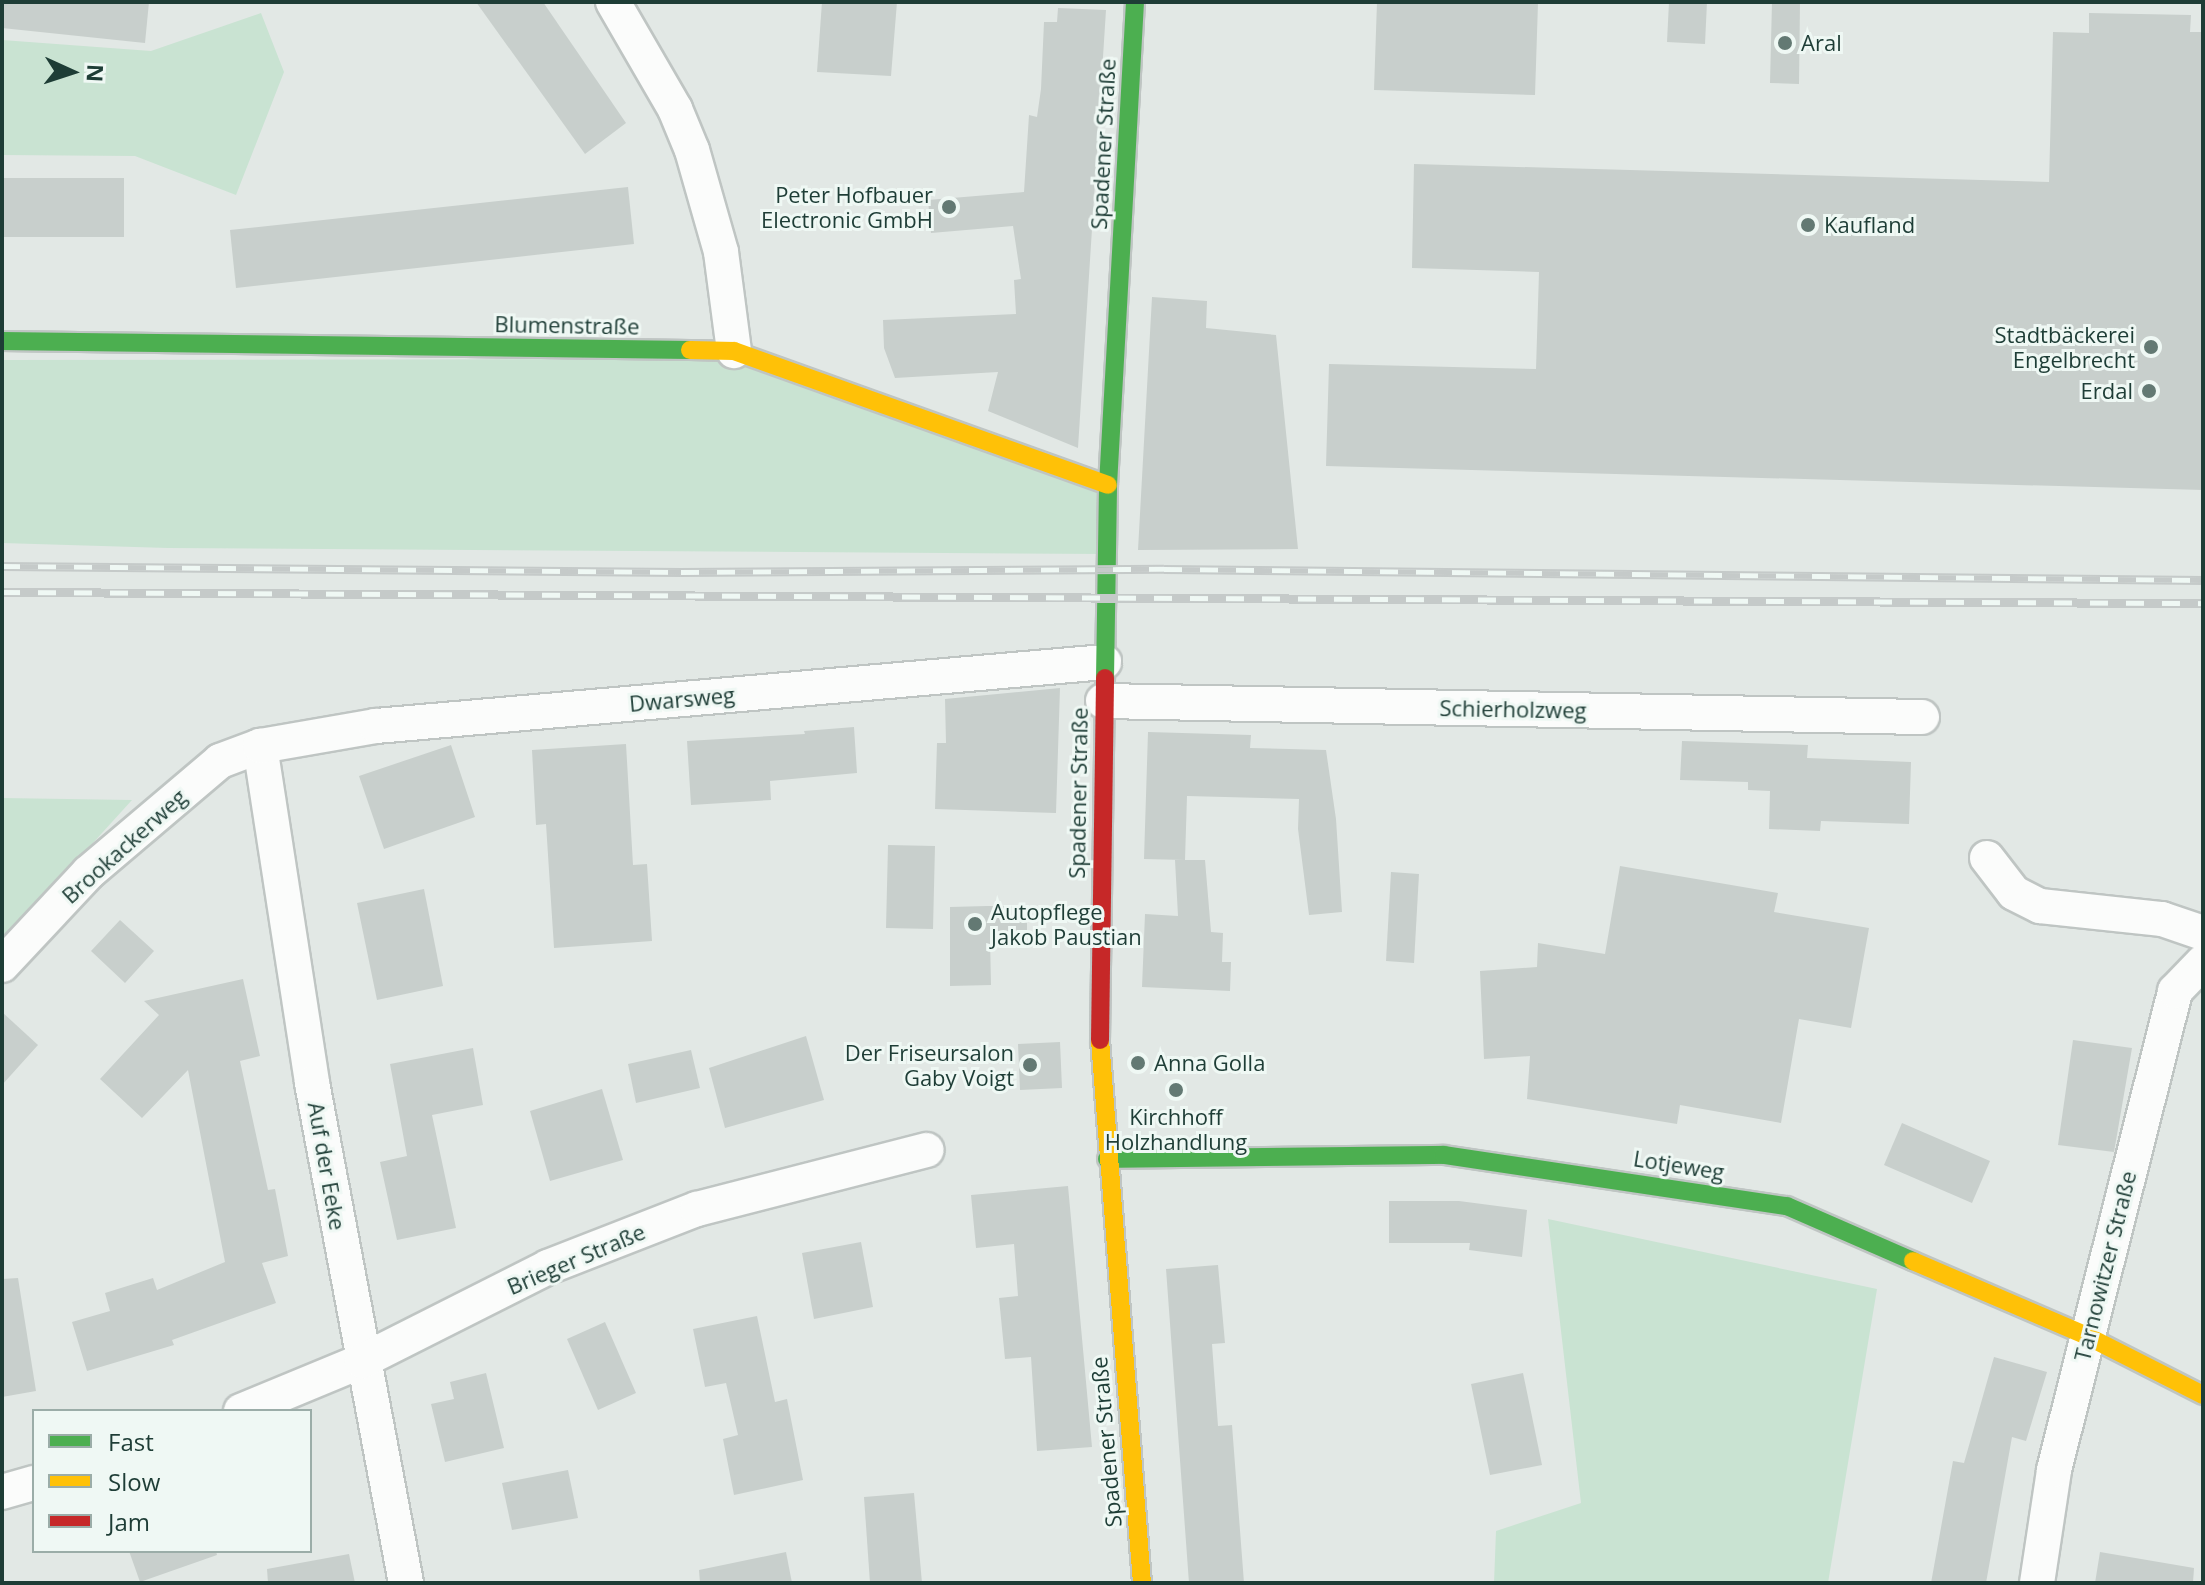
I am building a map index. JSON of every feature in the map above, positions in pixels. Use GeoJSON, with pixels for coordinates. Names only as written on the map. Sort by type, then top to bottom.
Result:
{"type":"FeatureCollection","features":[{"type":"Feature","properties":{"kind":"street"},"geometry":{"type":"LineString","coordinates":[[613,2],[675,109],[692,150],[721,252],[734,351]]}},
{"type":"Feature","properties":{"kind":"street","name":"Spadener Straße"},"geometry":{"type":"LineString","coordinates":[[1135,2],[1108,485],[1100,1035],[1107,1159],[1142,1583]]}},
{"type":"Feature","properties":{"kind":"street","name":"Blumenstraße"},"geometry":{"type":"LineString","coordinates":[[2,341],[734,351],[1108,485]]}},
{"type":"Feature","properties":{"kind":"street","name":"Dwarsweg"},"geometry":{"type":"LineString","coordinates":[[260,746],[376,726],[1104,662]]}},
{"type":"Feature","properties":{"kind":"street","name":"Schierholzweg"},"geometry":{"type":"LineString","coordinates":[[1103,701],[1922,717]]}},
{"type":"Feature","properties":{"kind":"street","name":"Brookackerweg"},"geometry":{"type":"LineString","coordinates":[[2,965],[88,873],[112,852],[220,761],[260,746]]}},
{"type":"Feature","properties":{"kind":"street","name":"Auf der Eeke"},"geometry":{"type":"LineString","coordinates":[[260,746],[312,1083],[406,1583]]}},
{"type":"Feature","properties":{"kind":"street"},"geometry":{"type":"LineString","coordinates":[[1987,858],[2014,893],[2040,906],[2162,919],[2203,933]]}},
{"type":"Feature","properties":{"kind":"street","name":"Tarnowitzer Straße"},"geometry":{"type":"LineString","coordinates":[[2037,1583],[2054,1470],[2175,991],[2203,962]]}},
{"type":"Feature","properties":{"kind":"street","name":"Brieger Straße"},"geometry":{"type":"LineString","coordinates":[[246,1409],[362,1361],[548,1267],[697,1209],[927,1150]]}},
{"type":"Feature","properties":{"kind":"street","name":"Lotjeweg"},"geometry":{"type":"LineString","coordinates":[[1107,1159],[1444,1155],[1787,1206],[2087,1336],[2203,1395]]}},
{"type":"Feature","properties":{"kind":"street"},"geometry":{"type":"LineString","coordinates":[[2,1492],[32,1484]]}},
{"type":"Feature","properties":{"kind":"green space"},"geometry":{"type":"Polygon","coordinates":[[[261,13],[284,72],[236,195],[135,156],[2,155],[2,40],[151,51],[261,13]]]}},
{"type":"Feature","properties":{"kind":"green space"},"geometry":{"type":"Polygon","coordinates":[[[731,359],[1107,491],[1106,554],[168,548],[2,543],[2,360],[731,359]]]}},
{"type":"Feature","properties":{"kind":"green space"},"geometry":{"type":"Polygon","coordinates":[[[2,798],[132,800],[2,943],[2,798]]]}},
{"type":"Feature","properties":{"kind":"green space"},"geometry":{"type":"Polygon","coordinates":[[[1548,1219],[1877,1289],[1828,1583],[1494,1583],[1496,1531],[1581,1503],[1548,1219]]]}},
{"type":"Feature","properties":{"kind":"building"},"geometry":{"type":"Polygon","coordinates":[[[2,2],[149,2],[145,43],[2,28],[2,2]]]}},
{"type":"Feature","properties":{"kind":"building"},"geometry":{"type":"Polygon","coordinates":[[[476,2],[543,2],[626,123],[585,154],[476,2]]]}},
{"type":"Feature","properties":{"kind":"building"},"geometry":{"type":"Polygon","coordinates":[[[822,2],[897,2],[891,76],[817,72],[822,2]]]}},
{"type":"Feature","properties":{"kind":"building"},"geometry":{"type":"Polygon","coordinates":[[[1377,2],[1538,3],[1535,95],[1374,90],[1377,2]]]}},
{"type":"Feature","properties":{"kind":"building"},"geometry":{"type":"Polygon","coordinates":[[[1669,2],[1707,2],[1705,44],[1667,42],[1669,2]]]}},
{"type":"Feature","properties":{"kind":"building","name":"Aral"},"geometry":{"type":"Polygon","coordinates":[[[1772,2],[1800,2],[1799,84],[1770,83],[1772,2]]]}},
{"type":"Feature","properties":{"kind":"building"},"geometry":{"type":"Polygon","coordinates":[[[1058,8],[1106,10],[1078,448],[988,411],[998,372],[895,378],[884,348],[883,320],[1016,314],[1014,280],[1021,279],[1013,226],[931,233],[928,200],[1024,192],[1029,115],[1037,117],[1041,89],[1044,22],[1057,22],[1058,8]]]}},
{"type":"Feature","properties":{"kind":"building","name":"Kaufland"},"geometry":{"type":"Polygon","coordinates":[[[2089,13],[2191,15],[2190,32],[2203,32],[2203,490],[1326,466],[1329,364],[1536,369],[1539,272],[1412,268],[1414,164],[2049,182],[2053,32],[2089,33],[2089,13]]]}},
{"type":"Feature","properties":{"kind":"building"},"geometry":{"type":"Polygon","coordinates":[[[2,178],[124,178],[124,237],[2,237],[2,178]]]}},
{"type":"Feature","properties":{"kind":"building"},"geometry":{"type":"Polygon","coordinates":[[[628,187],[634,244],[236,288],[230,230],[628,187]]]}},
{"type":"Feature","properties":{"kind":"building"},"geometry":{"type":"Polygon","coordinates":[[[1152,297],[1207,301],[1206,328],[1276,335],[1298,549],[1138,550],[1152,297]]]}},
{"type":"Feature","properties":{"kind":"building"},"geometry":{"type":"Polygon","coordinates":[[[1060,688],[1056,813],[935,809],[937,743],[946,743],[945,699],[1060,688]]]}},
{"type":"Feature","properties":{"kind":"building"},"geometry":{"type":"Polygon","coordinates":[[[854,727],[857,773],[770,781],[771,800],[691,805],[687,741],[805,734],[804,731],[854,727]]]}},
{"type":"Feature","properties":{"kind":"building"},"geometry":{"type":"Polygon","coordinates":[[[1148,732],[1251,735],[1250,748],[1326,750],[1336,819],[1342,912],[1309,915],[1298,829],[1299,799],[1187,796],[1185,860],[1144,859],[1148,732]]]}},
{"type":"Feature","properties":{"kind":"building"},"geometry":{"type":"Polygon","coordinates":[[[1682,741],[1808,745],[1807,758],[1911,762],[1909,824],[1821,821],[1820,831],[1769,829],[1770,791],[1748,790],[1748,782],[1680,780],[1682,741]]]}},
{"type":"Feature","properties":{"kind":"building"},"geometry":{"type":"Polygon","coordinates":[[[626,744],[633,865],[647,864],[652,941],[554,948],[546,824],[536,825],[532,750],[626,744]]]}},
{"type":"Feature","properties":{"kind":"building"},"geometry":{"type":"Polygon","coordinates":[[[451,745],[475,817],[384,849],[359,776],[451,745]]]}},
{"type":"Feature","properties":{"kind":"building"},"geometry":{"type":"Polygon","coordinates":[[[888,845],[935,846],[933,929],[886,928],[888,845]]]}},
{"type":"Feature","properties":{"kind":"building"},"geometry":{"type":"Polygon","coordinates":[[[1175,860],[1205,860],[1211,932],[1223,933],[1222,962],[1231,962],[1230,991],[1142,987],[1145,914],[1178,916],[1175,860]]]}},
{"type":"Feature","properties":{"kind":"building"},"geometry":{"type":"Polygon","coordinates":[[[1620,866],[1778,893],[1774,912],[1869,928],[1851,1028],[1799,1019],[1781,1123],[1680,1105],[1677,1124],[1527,1099],[1530,1056],[1484,1059],[1480,971],[1537,967],[1538,943],[1605,954],[1620,866]]]}},
{"type":"Feature","properties":{"kind":"building"},"geometry":{"type":"Polygon","coordinates":[[[1391,872],[1419,874],[1414,963],[1386,961],[1391,872]]]}},
{"type":"Feature","properties":{"kind":"building"},"geometry":{"type":"Polygon","coordinates":[[[424,889],[443,986],[377,1000],[357,903],[424,889]]]}},
{"type":"Feature","properties":{"kind":"building"},"geometry":{"type":"Polygon","coordinates":[[[1027,906],[1027,937],[990,938],[991,985],[950,986],[950,907],[1027,906]]]}},
{"type":"Feature","properties":{"kind":"building"},"geometry":{"type":"Polygon","coordinates":[[[120,920],[154,951],[125,983],[91,951],[120,920]]]}},
{"type":"Feature","properties":{"kind":"building"},"geometry":{"type":"Polygon","coordinates":[[[243,979],[260,1056],[240,1061],[268,1190],[275,1189],[288,1256],[262,1263],[276,1303],[172,1340],[174,1345],[87,1371],[72,1322],[110,1311],[105,1293],[153,1278],[157,1290],[225,1262],[188,1070],[142,1118],[100,1079],[159,1015],[144,1001],[243,979]]]}},
{"type":"Feature","properties":{"kind":"building"},"geometry":{"type":"Polygon","coordinates":[[[2,1012],[38,1045],[2,1085],[2,1012]]]}},
{"type":"Feature","properties":{"kind":"building"},"geometry":{"type":"Polygon","coordinates":[[[806,1036],[824,1100],[725,1128],[709,1068],[806,1036]]]}},
{"type":"Feature","properties":{"kind":"building"},"geometry":{"type":"Polygon","coordinates":[[[2073,1040],[2132,1048],[2114,1152],[2058,1145],[2073,1040]]]}},
{"type":"Feature","properties":{"kind":"building"},"geometry":{"type":"Polygon","coordinates":[[[1060,1042],[1062,1088],[1020,1090],[1018,1044],[1060,1042]]]}},
{"type":"Feature","properties":{"kind":"building"},"geometry":{"type":"Polygon","coordinates":[[[473,1048],[483,1105],[432,1115],[456,1228],[397,1240],[380,1162],[407,1156],[390,1064],[473,1048]]]}},
{"type":"Feature","properties":{"kind":"building"},"geometry":{"type":"Polygon","coordinates":[[[691,1050],[700,1088],[636,1103],[628,1064],[691,1050]]]}},
{"type":"Feature","properties":{"kind":"building"},"geometry":{"type":"Polygon","coordinates":[[[602,1089],[623,1160],[550,1181],[530,1111],[602,1089]]]}},
{"type":"Feature","properties":{"kind":"building"},"geometry":{"type":"Polygon","coordinates":[[[1902,1123],[1990,1161],[1972,1203],[1884,1165],[1902,1123]]]}},
{"type":"Feature","properties":{"kind":"building"},"geometry":{"type":"Polygon","coordinates":[[[1068,1186],[1092,1447],[1037,1451],[1031,1357],[1005,1359],[999,1298],[1018,1296],[1014,1244],[976,1248],[971,1195],[1068,1186]]]}},
{"type":"Feature","properties":{"kind":"building"},"geometry":{"type":"Polygon","coordinates":[[[1389,1201],[1459,1201],[1527,1210],[1522,1257],[1469,1250],[1470,1243],[1389,1243],[1389,1201]]]}},
{"type":"Feature","properties":{"kind":"building"},"geometry":{"type":"Polygon","coordinates":[[[861,1242],[873,1307],[814,1319],[802,1253],[861,1242]]]}},
{"type":"Feature","properties":{"kind":"building"},"geometry":{"type":"Polygon","coordinates":[[[1218,1265],[1225,1343],[1212,1344],[1218,1426],[1232,1425],[1244,1583],[1189,1583],[1166,1269],[1218,1265]]]}},
{"type":"Feature","properties":{"kind":"building"},"geometry":{"type":"Polygon","coordinates":[[[18,1278],[36,1391],[2,1397],[2,1279],[18,1278]]]}},
{"type":"Feature","properties":{"kind":"building"},"geometry":{"type":"Polygon","coordinates":[[[757,1316],[775,1402],[787,1399],[803,1480],[734,1495],[723,1439],[738,1435],[726,1383],[705,1387],[693,1329],[757,1316]]]}},
{"type":"Feature","properties":{"kind":"building"},"geometry":{"type":"Polygon","coordinates":[[[605,1322],[636,1393],[598,1410],[567,1339],[605,1322]]]}},
{"type":"Feature","properties":{"kind":"building"},"geometry":{"type":"Polygon","coordinates":[[[1994,1357],[2047,1372],[2026,1441],[2012,1437],[1986,1583],[1931,1583],[1953,1461],[1964,1463],[1994,1357]]]}},
{"type":"Feature","properties":{"kind":"building"},"geometry":{"type":"Polygon","coordinates":[[[486,1373],[504,1448],[445,1462],[431,1404],[454,1399],[450,1382],[486,1373]]]}},
{"type":"Feature","properties":{"kind":"building"},"geometry":{"type":"Polygon","coordinates":[[[1523,1373],[1542,1465],[1490,1475],[1471,1384],[1523,1373]]]}},
{"type":"Feature","properties":{"kind":"building"},"geometry":{"type":"Polygon","coordinates":[[[568,1470],[578,1518],[512,1530],[502,1483],[568,1470]]]}},
{"type":"Feature","properties":{"kind":"building"},"geometry":{"type":"Polygon","coordinates":[[[914,1493],[922,1583],[870,1583],[864,1497],[914,1493]]]}},
{"type":"Feature","properties":{"kind":"building"},"geometry":{"type":"Polygon","coordinates":[[[786,1552],[792,1583],[700,1583],[699,1570],[786,1552]]]}},
{"type":"Feature","properties":{"kind":"building"},"geometry":{"type":"Polygon","coordinates":[[[2100,1552],[2194,1568],[2193,1583],[2095,1583],[2100,1552]]]}},
{"type":"Feature","properties":{"kind":"building"},"geometry":{"type":"Polygon","coordinates":[[[130,1553],[216,1553],[217,1555],[140,1582],[130,1553]]]}},
{"type":"Feature","properties":{"kind":"building"},"geometry":{"type":"Polygon","coordinates":[[[349,1554],[355,1583],[268,1583],[267,1569],[349,1554]]]}},
{"type":"Feature","properties":{"kind":"railway"},"geometry":{"type":"LineString","coordinates":[[2,566],[681,572],[1164,569],[2203,580]]}},
{"type":"Feature","properties":{"kind":"railway"},"geometry":{"type":"LineString","coordinates":[[2,592],[2203,603]]}},
{"type":"Feature","properties":{"kind":"traffic: fast"},"geometry":{"type":"LineString","coordinates":[[1105,678],[1108,485],[1135,2]]}},
{"type":"Feature","properties":{"kind":"traffic: fast"},"geometry":{"type":"LineString","coordinates":[[2,341],[690,350]]}},
{"type":"Feature","properties":{"kind":"traffic: fast"},"geometry":{"type":"LineString","coordinates":[[1107,1159],[1444,1155],[1787,1206],[1913,1261]]}},
{"type":"Feature","properties":{"kind":"traffic: slow"},"geometry":{"type":"LineString","coordinates":[[690,350],[734,351],[1108,485]]}},
{"type":"Feature","properties":{"kind":"traffic: slow"},"geometry":{"type":"LineString","coordinates":[[1100,1040],[1142,1583]]}},
{"type":"Feature","properties":{"kind":"traffic: slow"},"geometry":{"type":"LineString","coordinates":[[1913,1261],[2087,1336],[2203,1395]]}},
{"type":"Feature","properties":{"kind":"traffic: jam"},"geometry":{"type":"LineString","coordinates":[[1100,1040],[1105,678]]}},
{"type":"Feature","properties":{"kind":"place","name":"Aral"},"geometry":{"type":"Point","coordinates":[1785,43]}},
{"type":"Feature","properties":{"kind":"place","name":"Peter Hofbauer Electronic GmbH"},"geometry":{"type":"Point","coordinates":[949,207]}},
{"type":"Feature","properties":{"kind":"place","name":"Kaufland"},"geometry":{"type":"Point","coordinates":[1808,225]}},
{"type":"Feature","properties":{"kind":"place","name":"Stadtbäckerei Engelbrecht"},"geometry":{"type":"Point","coordinates":[2151,347]}},
{"type":"Feature","properties":{"kind":"place","name":"Erdal"},"geometry":{"type":"Point","coordinates":[2149,391]}},
{"type":"Feature","properties":{"kind":"place","name":"Autopflege Jakob Paustian"},"geometry":{"type":"Point","coordinates":[975,924]}},
{"type":"Feature","properties":{"kind":"place","name":"Anna Golla"},"geometry":{"type":"Point","coordinates":[1138,1063]}},
{"type":"Feature","properties":{"kind":"place","name":"Der Friseursalon Gaby Voigt"},"geometry":{"type":"Point","coordinates":[1030,1065]}},
{"type":"Feature","properties":{"kind":"place","name":"Kirchhoff Holzhandlung"},"geometry":{"type":"Point","coordinates":[1176,1090]}}]}
